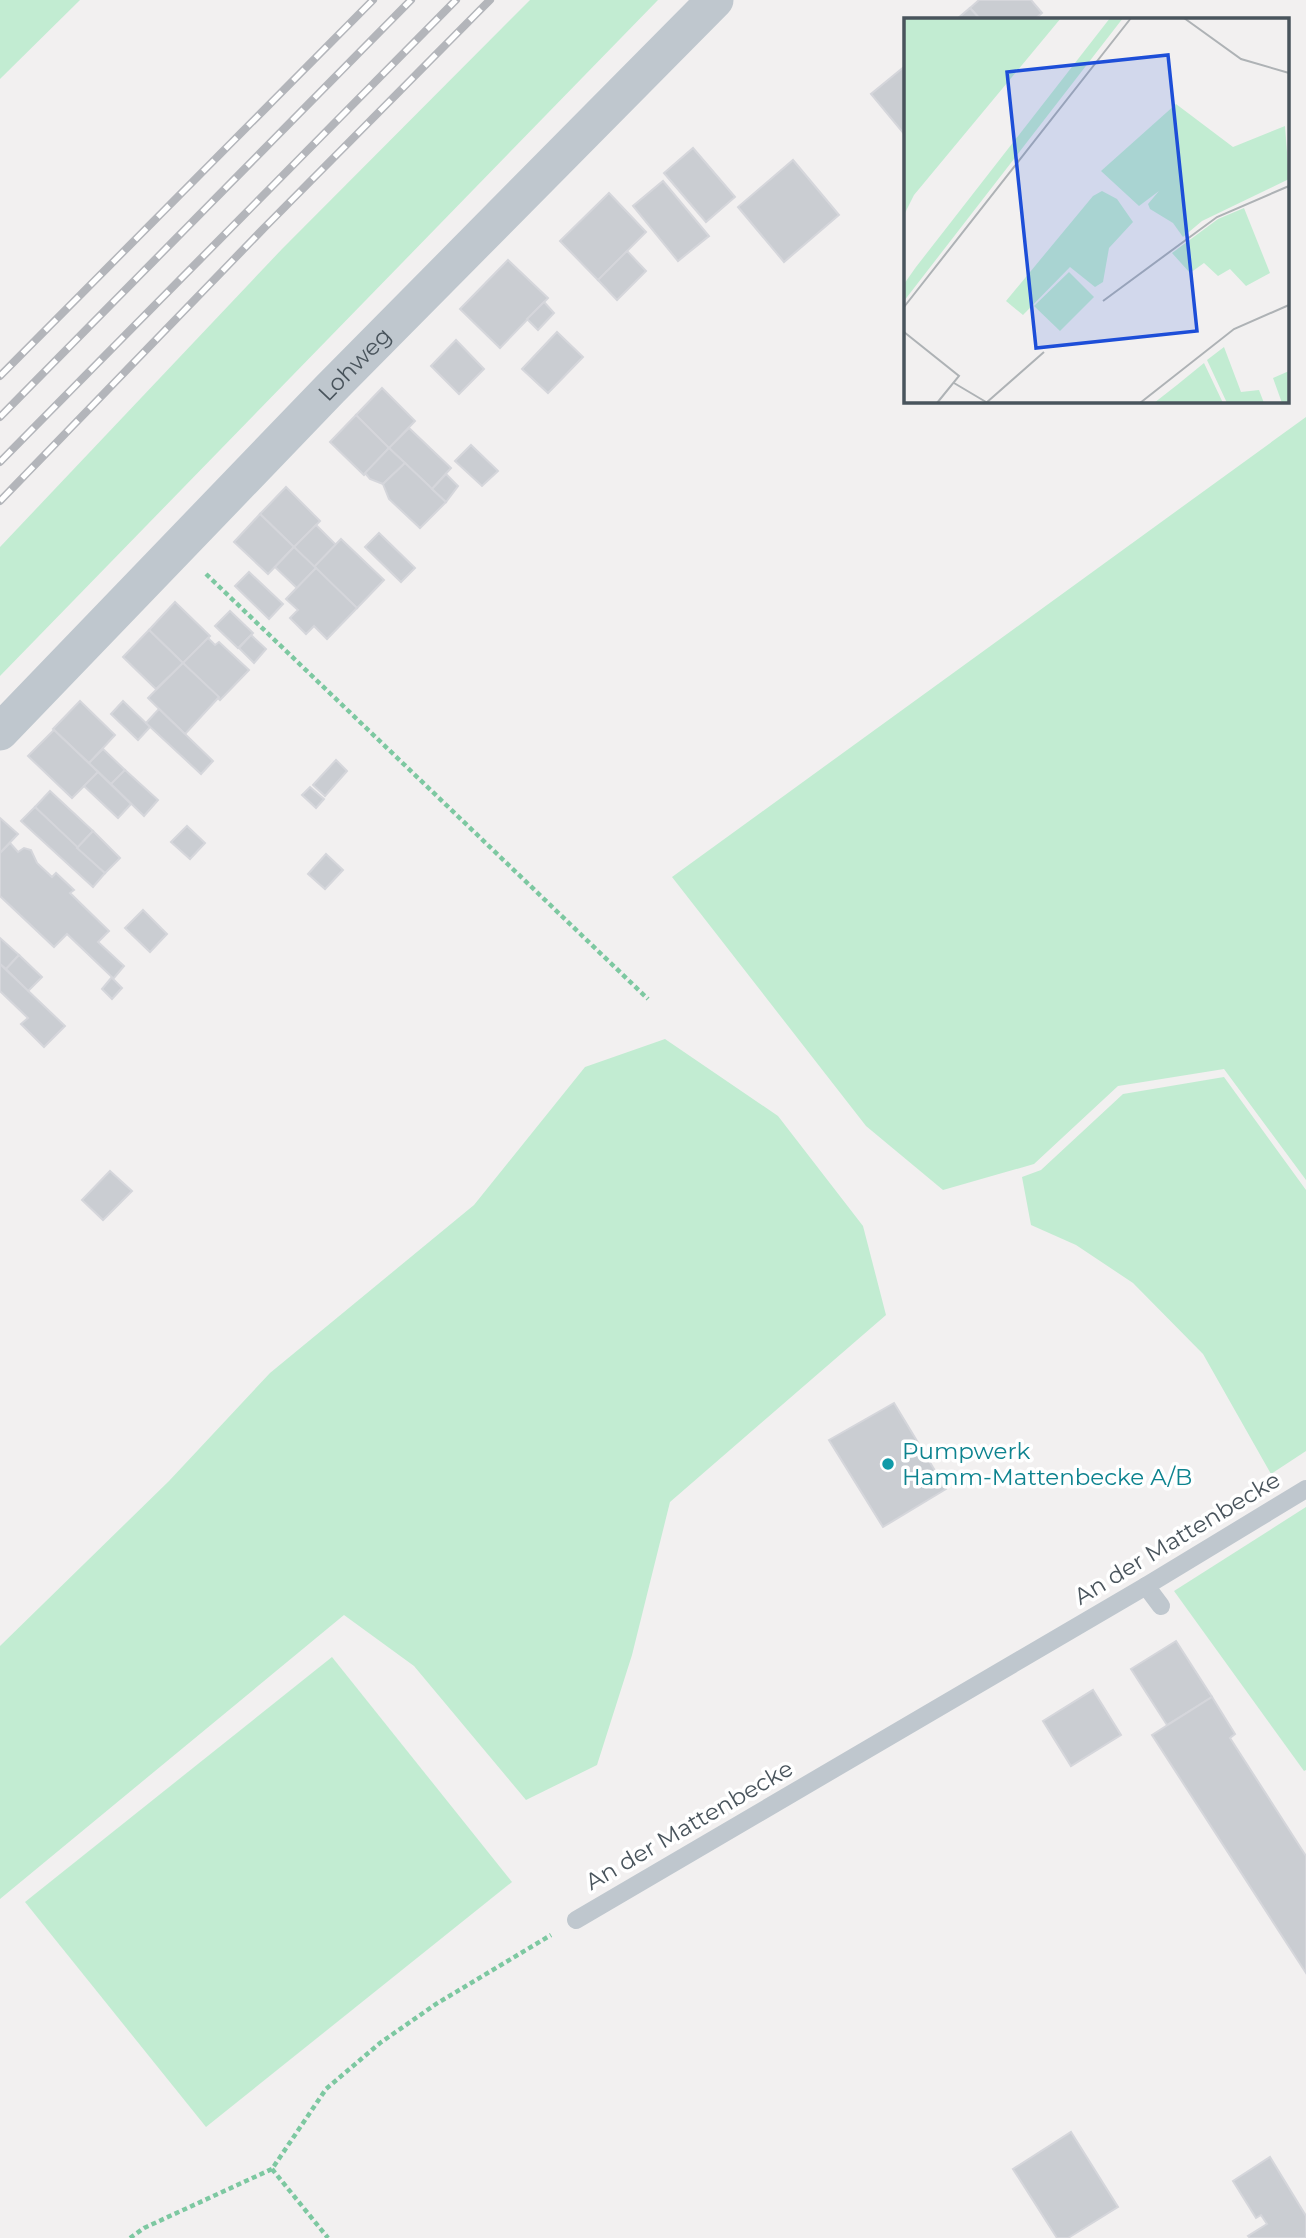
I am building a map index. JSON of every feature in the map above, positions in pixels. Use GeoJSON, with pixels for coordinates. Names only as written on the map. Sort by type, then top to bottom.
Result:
{"type":"FeatureCollection","features":[{"type":"Feature","properties":{"kind":"street","name":"Lohweg"},"geometry":{"type":"LineString","coordinates":[[0,732],[330,389],[715,0]]}},
{"type":"Feature","properties":{"kind":"lane","name":"An der Mattenbecke"},"geometry":{"type":"LineString","coordinates":[[576,1920],[1146,1586],[1306,1489]]}},
{"type":"Feature","properties":{"kind":"lane"},"geometry":{"type":"LineString","coordinates":[[1146,1586],[1161,1606]]}},
{"type":"Feature","properties":{"kind":"path"},"geometry":{"type":"LineString","coordinates":[[178,547],[648,999]]}},
{"type":"Feature","properties":{"kind":"path","name":"An der Mattenbecke"},"geometry":{"type":"LineString","coordinates":[[272,2169],[326,2089],[380,2043],[436,2004],[576,1920]]}},
{"type":"Feature","properties":{"kind":"path"},"geometry":{"type":"LineString","coordinates":[[130,2238],[144,2228],[272,2169],[328,2238]]}},
{"type":"Feature","properties":{"kind":"green space"},"geometry":{"type":"Polygon","coordinates":[[[0,0],[80,0],[0,79],[0,0]]]}},
{"type":"Feature","properties":{"kind":"green space"},"geometry":{"type":"Polygon","coordinates":[[[530,0],[658,0],[0,676],[0,547],[282,249],[530,0]]]}},
{"type":"Feature","properties":{"kind":"green space"},"geometry":{"type":"Polygon","coordinates":[[[1306,417],[1306,1180],[1224,1069],[1118,1086],[1034,1164],[943,1190],[866,1126],[672,877],[1306,417]]]}},
{"type":"Feature","properties":{"kind":"green space"},"geometry":{"type":"Polygon","coordinates":[[[665,1039],[778,1116],[863,1226],[886,1315],[670,1502],[632,1655],[597,1765],[526,1800],[414,1666],[344,1615],[0,1899],[0,1646],[169,1481],[270,1373],[474,1205],[585,1067],[665,1039]]]}},
{"type":"Feature","properties":{"kind":"green space"},"geometry":{"type":"Polygon","coordinates":[[[1224,1077],[1306,1190],[1306,1451],[1271,1474],[1203,1354],[1133,1283],[1076,1245],[1031,1225],[1022,1177],[1041,1170],[1123,1094],[1224,1077]]]}},
{"type":"Feature","properties":{"kind":"green space"},"geometry":{"type":"Polygon","coordinates":[[[1306,1507],[1306,1770],[1304,1771],[1174,1591],[1306,1507]]]}},
{"type":"Feature","properties":{"kind":"green space"},"geometry":{"type":"Polygon","coordinates":[[[332,1657],[512,1882],[206,2127],[25,1902],[332,1657]]]}},
{"type":"Feature","properties":{"kind":"building"},"geometry":{"type":"Polygon","coordinates":[[[979,0],[1031,0],[1042,13],[1036,18],[979,18],[970,8],[979,0]]]}},
{"type":"Feature","properties":{"kind":"building"},"geometry":{"type":"Polygon","coordinates":[[[970,8],[979,18],[958,18],[970,8]]]}},
{"type":"Feature","properties":{"kind":"building"},"geometry":{"type":"Polygon","coordinates":[[[904,67],[904,134],[871,94],[904,67]]]}},
{"type":"Feature","properties":{"kind":"building"},"geometry":{"type":"Polygon","coordinates":[[[693,148],[735,197],[706,222],[664,173],[693,148]]]}},
{"type":"Feature","properties":{"kind":"building"},"geometry":{"type":"Polygon","coordinates":[[[793,160],[839,215],[784,262],[738,207],[793,160]]]}},
{"type":"Feature","properties":{"kind":"building"},"geometry":{"type":"Polygon","coordinates":[[[663,181],[709,236],[678,261],[633,206],[663,181]]]}},
{"type":"Feature","properties":{"kind":"building"},"geometry":{"type":"Polygon","coordinates":[[[609,193],[646,232],[598,280],[560,241],[609,193]]]}},
{"type":"Feature","properties":{"kind":"building"},"geometry":{"type":"Polygon","coordinates":[[[627,251],[646,271],[617,300],[598,280],[627,251]]]}},
{"type":"Feature","properties":{"kind":"building"},"geometry":{"type":"Polygon","coordinates":[[[508,260],[548,298],[500,348],[460,309],[508,260]]]}},
{"type":"Feature","properties":{"kind":"building"},"geometry":{"type":"Polygon","coordinates":[[[544,302],[554,313],[538,330],[527,319],[544,302]]]}},
{"type":"Feature","properties":{"kind":"building"},"geometry":{"type":"Polygon","coordinates":[[[557,332],[583,357],[548,393],[522,369],[557,332]]]}},
{"type":"Feature","properties":{"kind":"building"},"geometry":{"type":"Polygon","coordinates":[[[456,340],[484,369],[459,394],[431,366],[456,340]]]}},
{"type":"Feature","properties":{"kind":"building"},"geometry":{"type":"Polygon","coordinates":[[[382,388],[415,421],[389,448],[356,415],[382,388]]]}},
{"type":"Feature","properties":{"kind":"building"},"geometry":{"type":"Polygon","coordinates":[[[356,415],[389,448],[364,475],[330,442],[356,415]]]}},
{"type":"Feature","properties":{"kind":"building"},"geometry":{"type":"Polygon","coordinates":[[[409,428],[451,468],[432,489],[389,448],[409,428]]]}},
{"type":"Feature","properties":{"kind":"building"},"geometry":{"type":"Polygon","coordinates":[[[471,445],[498,471],[482,486],[455,461],[471,445]]]}},
{"type":"Feature","properties":{"kind":"building"},"geometry":{"type":"Polygon","coordinates":[[[389,448],[405,463],[383,484],[370,479],[365,473],[389,448]]]}},
{"type":"Feature","properties":{"kind":"building"},"geometry":{"type":"Polygon","coordinates":[[[405,463],[446,502],[420,528],[389,499],[383,484],[405,463]]]}},
{"type":"Feature","properties":{"kind":"building"},"geometry":{"type":"Polygon","coordinates":[[[446,474],[458,486],[446,502],[432,489],[446,474]]]}},
{"type":"Feature","properties":{"kind":"building"},"geometry":{"type":"Polygon","coordinates":[[[286,487],[320,521],[294,547],[260,514],[286,487]]]}},
{"type":"Feature","properties":{"kind":"building"},"geometry":{"type":"Polygon","coordinates":[[[260,514],[294,547],[268,574],[234,542],[260,514]]]}},
{"type":"Feature","properties":{"kind":"building"},"geometry":{"type":"Polygon","coordinates":[[[316,525],[336,545],[314,567],[294,547],[316,525]]]}},
{"type":"Feature","properties":{"kind":"building"},"geometry":{"type":"Polygon","coordinates":[[[379,533],[415,568],[401,582],[365,547],[379,533]]]}},
{"type":"Feature","properties":{"kind":"building"},"geometry":{"type":"Polygon","coordinates":[[[341,539],[384,580],[357,608],[314,567],[341,539]]]}},
{"type":"Feature","properties":{"kind":"building"},"geometry":{"type":"Polygon","coordinates":[[[294,547],[316,568],[297,588],[275,567],[294,547]]]}},
{"type":"Feature","properties":{"kind":"building"},"geometry":{"type":"Polygon","coordinates":[[[316,568],[357,608],[327,639],[314,626],[306,634],[290,618],[298,610],[286,599],[316,568]]]}},
{"type":"Feature","properties":{"kind":"building"},"geometry":{"type":"Polygon","coordinates":[[[249,572],[283,604],[269,619],[235,586],[249,572]]]}},
{"type":"Feature","properties":{"kind":"building"},"geometry":{"type":"Polygon","coordinates":[[[175,602],[210,636],[183,663],[149,630],[175,602]]]}},
{"type":"Feature","properties":{"kind":"building"},"geometry":{"type":"Polygon","coordinates":[[[230,611],[253,633],[238,648],[215,626],[230,611]]]}},
{"type":"Feature","properties":{"kind":"building"},"geometry":{"type":"Polygon","coordinates":[[[149,630],[183,663],[156,689],[123,657],[149,630]]]}},
{"type":"Feature","properties":{"kind":"building"},"geometry":{"type":"Polygon","coordinates":[[[251,635],[266,649],[254,663],[239,648],[251,635]]]}},
{"type":"Feature","properties":{"kind":"building"},"geometry":{"type":"Polygon","coordinates":[[[208,638],[215,645],[219,642],[249,670],[220,700],[183,663],[208,638]]]}},
{"type":"Feature","properties":{"kind":"building"},"geometry":{"type":"Polygon","coordinates":[[[183,663],[219,697],[185,734],[148,698],[183,663]]]}},
{"type":"Feature","properties":{"kind":"building"},"geometry":{"type":"Polygon","coordinates":[[[80,701],[115,735],[89,763],[53,729],[80,701]]]}},
{"type":"Feature","properties":{"kind":"building"},"geometry":{"type":"Polygon","coordinates":[[[123,701],[150,727],[138,740],[111,714],[123,701]]]}},
{"type":"Feature","properties":{"kind":"building"},"geometry":{"type":"Polygon","coordinates":[[[159,709],[213,761],[201,774],[146,723],[159,709]]]}},
{"type":"Feature","properties":{"kind":"building"},"geometry":{"type":"Polygon","coordinates":[[[54,730],[98,772],[72,798],[28,756],[54,730]]]}},
{"type":"Feature","properties":{"kind":"building"},"geometry":{"type":"Polygon","coordinates":[[[103,749],[125,770],[111,784],[89,763],[103,749]]]}},
{"type":"Feature","properties":{"kind":"building"},"geometry":{"type":"Polygon","coordinates":[[[336,760],[347,771],[325,796],[313,785],[336,760]]]}},
{"type":"Feature","properties":{"kind":"building"},"geometry":{"type":"Polygon","coordinates":[[[125,770],[158,800],[144,816],[111,784],[125,770]]]}},
{"type":"Feature","properties":{"kind":"building"},"geometry":{"type":"Polygon","coordinates":[[[98,772],[131,804],[118,818],[84,786],[98,772]]]}},
{"type":"Feature","properties":{"kind":"building"},"geometry":{"type":"Polygon","coordinates":[[[310,787],[324,799],[316,808],[302,795],[310,787]]]}},
{"type":"Feature","properties":{"kind":"building"},"geometry":{"type":"Polygon","coordinates":[[[50,791],[93,831],[77,848],[35,807],[50,791]]]}},
{"type":"Feature","properties":{"kind":"building"},"geometry":{"type":"Polygon","coordinates":[[[35,807],[105,873],[93,887],[21,821],[35,807]]]}},
{"type":"Feature","properties":{"kind":"building"},"geometry":{"type":"Polygon","coordinates":[[[0,818],[18,834],[0,853],[0,818]]]}},
{"type":"Feature","properties":{"kind":"building"},"geometry":{"type":"Polygon","coordinates":[[[187,826],[205,843],[190,859],[171,842],[187,826]]]}},
{"type":"Feature","properties":{"kind":"building"},"geometry":{"type":"Polygon","coordinates":[[[93,831],[120,858],[105,873],[77,848],[93,831]]]}},
{"type":"Feature","properties":{"kind":"building"},"geometry":{"type":"Polygon","coordinates":[[[10,843],[18,852],[24,848],[31,850],[37,863],[52,877],[56,873],[74,890],[70,893],[109,931],[98,942],[124,966],[113,979],[122,988],[112,999],[102,989],[112,977],[67,934],[54,947],[0,896],[0,853],[10,843]]]}},
{"type":"Feature","properties":{"kind":"building"},"geometry":{"type":"Polygon","coordinates":[[[326,854],[343,870],[325,889],[308,874],[326,854]]]}},
{"type":"Feature","properties":{"kind":"building"},"geometry":{"type":"Polygon","coordinates":[[[143,910],[167,934],[150,952],[125,928],[143,910]]]}},
{"type":"Feature","properties":{"kind":"building"},"geometry":{"type":"Polygon","coordinates":[[[0,938],[19,955],[6,969],[0,964],[0,938]]]}},
{"type":"Feature","properties":{"kind":"building"},"geometry":{"type":"Polygon","coordinates":[[[19,955],[42,977],[28,991],[6,969],[19,955]]]}},
{"type":"Feature","properties":{"kind":"building"},"geometry":{"type":"Polygon","coordinates":[[[0,964],[65,1026],[44,1047],[21,1024],[28,1018],[0,991],[0,964]]]}},
{"type":"Feature","properties":{"kind":"building"},"geometry":{"type":"Polygon","coordinates":[[[110,1171],[132,1191],[103,1220],[82,1200],[110,1171]]]}},
{"type":"Feature","properties":{"kind":"building","name":"Pumpwerk Hamm-Mattenbecke A/B"},"geometry":{"type":"Polygon","coordinates":[[[894,1403],[946,1489],[883,1527],[829,1440],[894,1403]]]}},
{"type":"Feature","properties":{"kind":"building"},"geometry":{"type":"Polygon","coordinates":[[[1176,1641],[1212,1697],[1167,1725],[1131,1669],[1176,1641]]]}},
{"type":"Feature","properties":{"kind":"building"},"geometry":{"type":"Polygon","coordinates":[[[1093,1690],[1121,1735],[1071,1766],[1043,1721],[1093,1690]]]}},
{"type":"Feature","properties":{"kind":"building"},"geometry":{"type":"Polygon","coordinates":[[[1212,1697],[1235,1734],[1230,1738],[1306,1856],[1306,1973],[1152,1735],[1212,1697]]]}},
{"type":"Feature","properties":{"kind":"building"},"geometry":{"type":"Polygon","coordinates":[[[1071,2132],[1118,2207],[1068,2238],[1057,2238],[1013,2169],[1071,2132]]]}},
{"type":"Feature","properties":{"kind":"building"},"geometry":{"type":"Polygon","coordinates":[[[1270,2157],[1306,2216],[1306,2238],[1248,2236],[1267,2224],[1261,2215],[1256,2218],[1233,2181],[1270,2157]]]}},
{"type":"Feature","properties":{"kind":"railway"},"geometry":{"type":"LineString","coordinates":[[0,376],[373,0]]}},
{"type":"Feature","properties":{"kind":"railway"},"geometry":{"type":"LineString","coordinates":[[0,417],[411,0]]}},
{"type":"Feature","properties":{"kind":"railway"},"geometry":{"type":"LineString","coordinates":[[0,462],[456,0]]}},
{"type":"Feature","properties":{"kind":"railway"},"geometry":{"type":"LineString","coordinates":[[0,501],[265,227],[490,0]]}},
{"type":"Feature","properties":{"kind":"place","name":"Pumpwerk Hamm-Mattenbecke A/B"},"geometry":{"type":"Point","coordinates":[888,1464]}}]}
